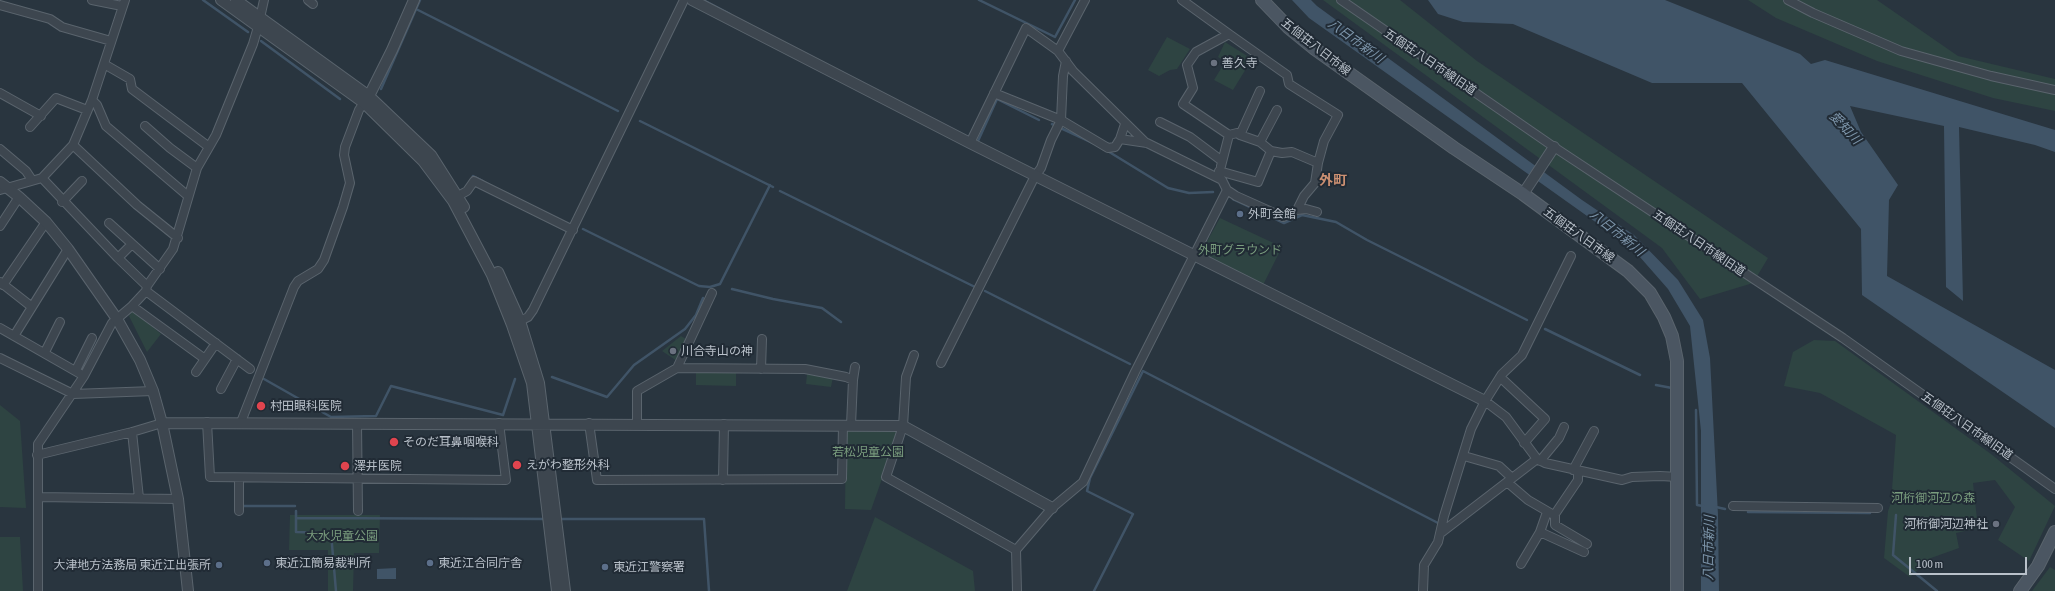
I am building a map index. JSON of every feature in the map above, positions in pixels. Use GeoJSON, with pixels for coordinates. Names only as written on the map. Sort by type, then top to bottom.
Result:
{"type":"FeatureCollection","features":[{"type":"Feature","properties":{"kind":"main road","name":"五個荘八日市線"},"geometry":{"type":"LineString","coordinates":[[1262,0],[1288,27],[1315,49],[1454,148],[1525,191],[1628,271],[1650,293],[1664,317],[1672,336],[1677,361],[1677,591]]}},
{"type":"Feature","properties":{"kind":"main road"},"geometry":{"type":"LineString","coordinates":[[2020,591],[2038,566],[2055,532]]}},
{"type":"Feature","properties":{"kind":"street"},"geometry":{"type":"LineString","coordinates":[[3,187],[42,178],[73,145],[92,100],[124,3],[92,0]]}},
{"type":"Feature","properties":{"kind":"street"},"geometry":{"type":"LineString","coordinates":[[221,0],[259,22],[366,99],[431,155],[458,196],[498,273],[520,321],[539,383],[541,424],[557,591]]}},
{"type":"Feature","properties":{"kind":"street"},"geometry":{"type":"LineString","coordinates":[[236,0],[259,22]]}},
{"type":"Feature","properties":{"kind":"street"},"geometry":{"type":"LineString","coordinates":[[38,591],[38,444],[73,394],[112,323],[132,306],[147,288],[160,270],[178,238],[188,196],[197,168],[209,147],[243,70],[259,22],[264,0]]}},
{"type":"Feature","properties":{"kind":"street"},"geometry":{"type":"LineString","coordinates":[[241,422],[294,287],[298,281],[318,269],[324,260],[350,183],[344,155],[345,147],[357,114],[392,50],[414,0]]}},
{"type":"Feature","properties":{"kind":"street"},"geometry":{"type":"LineString","coordinates":[[520,321],[528,317],[533,310],[684,0]]}},
{"type":"Feature","properties":{"kind":"street"},"geometry":{"type":"LineString","coordinates":[[692,0],[1035,176],[1485,401],[1506,417],[1538,460],[1576,471],[1622,480],[1632,477],[1678,477]]}},
{"type":"Feature","properties":{"kind":"street"},"geometry":{"type":"LineString","coordinates":[[1058,52],[1085,0]]}},
{"type":"Feature","properties":{"kind":"street"},"geometry":{"type":"LineString","coordinates":[[1182,0],[1286,75],[1289,84],[1338,115],[1324,141],[1318,163],[1315,183],[1304,196],[1297,210]]}},
{"type":"Feature","properties":{"kind":"street","name":"五個荘八日市線旧道"},"geometry":{"type":"LineString","coordinates":[[1341,0],[1552,150],[1843,338],[2055,489]]}},
{"type":"Feature","properties":{"kind":"street"},"geometry":{"type":"LineString","coordinates":[[1788,0],[1813,13],[1901,51],[1991,76],[2055,90]]}},
{"type":"Feature","properties":{"kind":"street"},"geometry":{"type":"LineString","coordinates":[[0,5],[50,19],[62,27],[111,41]]}},
{"type":"Feature","properties":{"kind":"street"},"geometry":{"type":"LineString","coordinates":[[970,143],[1026,28],[1058,52],[1073,71],[1125,124],[1147,144]]}},
{"type":"Feature","properties":{"kind":"street"},"geometry":{"type":"LineString","coordinates":[[1229,34],[1196,52],[1187,65],[1193,88],[1183,104],[1229,135],[1237,133],[1260,142],[1271,151],[1282,153],[1292,152],[1318,163]]}},
{"type":"Feature","properties":{"kind":"street"},"geometry":{"type":"LineString","coordinates":[[941,363],[1035,176],[1041,168],[1051,140],[1061,120],[1063,76],[1066,61]]}},
{"type":"Feature","properties":{"kind":"street"},"geometry":{"type":"LineString","coordinates":[[104,64],[130,79],[132,89],[209,147]]}},
{"type":"Feature","properties":{"kind":"street"},"geometry":{"type":"LineString","coordinates":[[1240,135],[1260,91]]}},
{"type":"Feature","properties":{"kind":"street"},"geometry":{"type":"LineString","coordinates":[[0,93],[41,116]]}},
{"type":"Feature","properties":{"kind":"street"},"geometry":{"type":"LineString","coordinates":[[994,93],[1061,120],[1108,148],[1115,147],[1125,124]]}},
{"type":"Feature","properties":{"kind":"street"},"geometry":{"type":"LineString","coordinates":[[30,127],[56,98],[87,110]]}},
{"type":"Feature","properties":{"kind":"street"},"geometry":{"type":"LineString","coordinates":[[366,99],[423,161],[453,201],[476,242],[492,275],[512,324],[532,383],[541,424],[565,591]]}},
{"type":"Feature","properties":{"kind":"street"},"geometry":{"type":"LineString","coordinates":[[92,100],[97,105],[106,126],[188,196]]}},
{"type":"Feature","properties":{"kind":"street"},"geometry":{"type":"LineString","coordinates":[[1260,142],[1277,110]]}},
{"type":"Feature","properties":{"kind":"street"},"geometry":{"type":"LineString","coordinates":[[1160,122],[1190,137],[1222,161]]}},
{"type":"Feature","properties":{"kind":"street"},"geometry":{"type":"LineString","coordinates":[[145,126],[170,148],[197,168]]}},
{"type":"Feature","properties":{"kind":"street"},"geometry":{"type":"LineString","coordinates":[[1229,135],[1219,171],[1227,190],[1244,201],[1283,217],[1297,210],[1306,209],[1317,212]]}},
{"type":"Feature","properties":{"kind":"street"},"geometry":{"type":"LineString","coordinates":[[1120,138],[1147,144],[1222,180]]}},
{"type":"Feature","properties":{"kind":"street"},"geometry":{"type":"LineString","coordinates":[[73,145],[137,205],[178,238]]}},
{"type":"Feature","properties":{"kind":"street"},"geometry":{"type":"LineString","coordinates":[[0,149],[26,170],[32,180]]}},
{"type":"Feature","properties":{"kind":"street"},"geometry":{"type":"LineString","coordinates":[[1525,191],[1552,150]]}},
{"type":"Feature","properties":{"kind":"street"},"geometry":{"type":"LineString","coordinates":[[1219,171],[1258,182],[1271,151]]}},
{"type":"Feature","properties":{"kind":"street"},"geometry":{"type":"LineString","coordinates":[[42,178],[62,202],[147,288],[237,360],[250,368]]}},
{"type":"Feature","properties":{"kind":"street"},"geometry":{"type":"LineString","coordinates":[[62,202],[82,181]]}},
{"type":"Feature","properties":{"kind":"street"},"geometry":{"type":"LineString","coordinates":[[458,196],[468,191],[474,181],[572,230]]}},
{"type":"Feature","properties":{"kind":"street"},"geometry":{"type":"LineString","coordinates":[[3,187],[19,197],[46,222],[68,249],[117,319],[140,360],[153,391],[162,423],[178,499],[188,591]]}},
{"type":"Feature","properties":{"kind":"street"},"geometry":{"type":"LineString","coordinates":[[1017,591],[1016,550],[1052,508],[1083,482],[1227,190]]}},
{"type":"Feature","properties":{"kind":"street"},"geometry":{"type":"LineString","coordinates":[[0,226],[19,197]]}},
{"type":"Feature","properties":{"kind":"street"},"geometry":{"type":"LineString","coordinates":[[32,307],[1,283],[46,222]]}},
{"type":"Feature","properties":{"kind":"street"},"geometry":{"type":"LineString","coordinates":[[109,223],[160,270]]}},
{"type":"Feature","properties":{"kind":"street"},"geometry":{"type":"LineString","coordinates":[[118,258],[132,244]]}},
{"type":"Feature","properties":{"kind":"street"},"geometry":{"type":"LineString","coordinates":[[14,336],[68,249]]}},
{"type":"Feature","properties":{"kind":"street"},"geometry":{"type":"LineString","coordinates":[[1423,591],[1424,565],[1438,542],[1442,532],[1444,516],[1464,456],[1471,429],[1485,401],[1500,377],[1522,355],[1570,256]]}},
{"type":"Feature","properties":{"kind":"street"},"geometry":{"type":"LineString","coordinates":[[677,368],[712,293]]}},
{"type":"Feature","properties":{"kind":"street"},"geometry":{"type":"LineString","coordinates":[[132,306],[205,359]]}},
{"type":"Feature","properties":{"kind":"street"},"geometry":{"type":"LineString","coordinates":[[45,352],[60,322]]}},
{"type":"Feature","properties":{"kind":"street"},"geometry":{"type":"LineString","coordinates":[[0,328],[45,352],[84,376]]}},
{"type":"Feature","properties":{"kind":"street"},"geometry":{"type":"LineString","coordinates":[[76,370],[92,338]]}},
{"type":"Feature","properties":{"kind":"street"},"geometry":{"type":"LineString","coordinates":[[762,339],[762,369]]}},
{"type":"Feature","properties":{"kind":"street"},"geometry":{"type":"LineString","coordinates":[[196,372],[216,343]]}},
{"type":"Feature","properties":{"kind":"street"},"geometry":{"type":"LineString","coordinates":[[914,355],[906,377],[903,426],[886,477],[1016,550]]}},
{"type":"Feature","properties":{"kind":"street"},"geometry":{"type":"LineString","coordinates":[[0,358],[73,394],[153,391]]}},
{"type":"Feature","properties":{"kind":"street"},"geometry":{"type":"LineString","coordinates":[[221,389],[237,360]]}},
{"type":"Feature","properties":{"kind":"street"},"geometry":{"type":"LineString","coordinates":[[589,424],[597,480],[842,479],[847,425],[855,367]]}},
{"type":"Feature","properties":{"kind":"street"},"geometry":{"type":"LineString","coordinates":[[637,425],[637,391],[677,368],[805,369],[846,377],[853,380]]}},
{"type":"Feature","properties":{"kind":"street"},"geometry":{"type":"LineString","coordinates":[[1500,377],[1545,418],[1524,443]]}},
{"type":"Feature","properties":{"kind":"street"},"geometry":{"type":"LineString","coordinates":[[206,422],[210,477],[506,480],[499,423]]}},
{"type":"Feature","properties":{"kind":"street"},"geometry":{"type":"LineString","coordinates":[[37,455],[132,432],[162,423],[499,423],[903,426],[1052,508]]}},
{"type":"Feature","properties":{"kind":"street"},"geometry":{"type":"LineString","coordinates":[[357,423],[358,512]]}},
{"type":"Feature","properties":{"kind":"street"},"geometry":{"type":"LineString","coordinates":[[723,480],[724,424]]}},
{"type":"Feature","properties":{"kind":"street"},"geometry":{"type":"LineString","coordinates":[[1442,532],[1538,460],[1559,438],[1564,427]]}},
{"type":"Feature","properties":{"kind":"street"},"geometry":{"type":"LineString","coordinates":[[1521,564],[1551,513],[1578,480],[1576,471],[1594,431]]}},
{"type":"Feature","properties":{"kind":"street"},"geometry":{"type":"LineString","coordinates":[[132,432],[139,498]]}},
{"type":"Feature","properties":{"kind":"street"},"geometry":{"type":"LineString","coordinates":[[1464,456],[1499,466],[1528,500],[1551,513],[1556,525],[1587,544]]}},
{"type":"Feature","properties":{"kind":"street"},"geometry":{"type":"LineString","coordinates":[[239,478],[239,511]]}},
{"type":"Feature","properties":{"kind":"street"},"geometry":{"type":"LineString","coordinates":[[38,497],[178,499]]}},
{"type":"Feature","properties":{"kind":"street"},"geometry":{"type":"LineString","coordinates":[[1733,506],[1878,508]]}},
{"type":"Feature","properties":{"kind":"street"},"geometry":{"type":"LineString","coordinates":[[1540,532],[1584,552]]}},
{"type":"Feature","properties":{"kind":"green space"},"geometry":{"type":"Polygon","coordinates":[[[1323,0],[1400,0],[1477,61],[1768,258],[1753,283],[1700,299],[1662,248],[1323,0]]]}},
{"type":"Feature","properties":{"kind":"green space"},"geometry":{"type":"Polygon","coordinates":[[[1748,0],[1877,0],[1958,56],[2055,79],[2055,111],[1993,98],[1877,61],[1776,18],[1748,0]]]}},
{"type":"Feature","properties":{"kind":"green space"},"geometry":{"type":"Polygon","coordinates":[[[1167,37],[1190,49],[1177,69],[1170,70],[1159,76],[1148,70],[1167,37]]]}},
{"type":"Feature","properties":{"kind":"green space"},"geometry":{"type":"Polygon","coordinates":[[[1225,42],[1252,59],[1233,90],[1214,80],[1225,62],[1218,57],[1225,42]]]}},
{"type":"Feature","properties":{"kind":"green space","name":"外町グラウンド"},"geometry":{"type":"Polygon","coordinates":[[[1220,218],[1282,247],[1263,285],[1200,254],[1220,218]]]}},
{"type":"Feature","properties":{"kind":"green space"},"geometry":{"type":"Polygon","coordinates":[[[133,311],[161,334],[147,352],[129,316],[133,311]]]}},
{"type":"Feature","properties":{"kind":"green space"},"geometry":{"type":"Polygon","coordinates":[[[681,336],[686,339],[677,361],[662,351],[681,336]]]}},
{"type":"Feature","properties":{"kind":"green space","name":"河桁御河辺の森"},"geometry":{"type":"Polygon","coordinates":[[[1814,340],[1835,341],[1991,454],[2055,506],[2029,561],[1998,540],[2015,507],[1995,480],[1973,483],[1978,528],[1956,533],[1959,548],[1931,558],[1910,577],[1884,558],[1888,511],[1891,503],[1896,435],[1820,393],[1784,386],[1793,352],[1814,340]]]}},
{"type":"Feature","properties":{"kind":"green space"},"geometry":{"type":"Polygon","coordinates":[[[696,372],[736,372],[736,386],[696,385],[696,372]]]}},
{"type":"Feature","properties":{"kind":"green space"},"geometry":{"type":"Polygon","coordinates":[[[807,374],[833,377],[831,387],[806,384],[807,374]]]}},
{"type":"Feature","properties":{"kind":"green space"},"geometry":{"type":"Polygon","coordinates":[[[0,405],[20,421],[26,508],[0,507],[0,405]]]}},
{"type":"Feature","properties":{"kind":"green space","name":"若松児童公園"},"geometry":{"type":"Polygon","coordinates":[[[846,428],[900,428],[871,510],[845,509],[846,428]]]}},
{"type":"Feature","properties":{"kind":"green space","name":"大水児童公園"},"geometry":{"type":"Polygon","coordinates":[[[290,515],[380,515],[379,553],[354,553],[353,591],[328,591],[328,550],[289,550],[290,515]]]}},
{"type":"Feature","properties":{"kind":"green space"},"geometry":{"type":"Polygon","coordinates":[[[875,517],[973,571],[975,591],[847,591],[875,517]]]}},
{"type":"Feature","properties":{"kind":"green space"},"geometry":{"type":"Polygon","coordinates":[[[0,537],[20,537],[23,591],[0,591],[0,537]]]}},
{"type":"Feature","properties":{"kind":"green space"},"geometry":{"type":"Polygon","coordinates":[[[2050,567],[2055,570],[2055,591],[2032,591],[2050,567]]]}},
{"type":"Feature","properties":{"kind":"water","name":"八日市新川"},"geometry":{"type":"Polygon","coordinates":[[[1292,0],[1311,0],[1317,6],[1582,200],[1634,235],[1678,280],[1703,320],[1710,358],[1718,515],[1719,591],[1701,591],[1701,431],[1690,326],[1668,289],[1632,248],[1309,18],[1292,0]]]}},
{"type":"Feature","properties":{"kind":"water","name":"愛知川"},"geometry":{"type":"Polygon","coordinates":[[[1428,0],[1665,0],[1800,54],[1811,64],[1825,60],[2055,130],[2055,152],[2035,145],[1959,127],[1963,301],[1946,287],[1944,126],[1850,106],[1861,132],[1898,185],[1889,200],[1887,276],[2055,370],[2055,428],[1862,295],[1861,229],[1742,83],[1652,83],[1513,24],[1463,22],[1438,14],[1428,0]]]}},
{"type":"Feature","properties":{"kind":"water"},"geometry":{"type":"Polygon","coordinates":[[[396,568],[396,579],[377,579],[377,569],[396,568]]]}},
{"type":"Feature","properties":{"kind":"waterway"},"geometry":{"type":"LineString","coordinates":[[203,0],[248,32]]}},
{"type":"Feature","properties":{"kind":"waterway"},"geometry":{"type":"LineString","coordinates":[[381,89],[420,0]]}},
{"type":"Feature","properties":{"kind":"waterway"},"geometry":{"type":"LineString","coordinates":[[703,0],[730,14]]}},
{"type":"Feature","properties":{"kind":"waterway"},"geometry":{"type":"LineString","coordinates":[[979,0],[1055,37],[1075,0]]}},
{"type":"Feature","properties":{"kind":"waterway"},"geometry":{"type":"LineString","coordinates":[[416,9],[618,111]]}},
{"type":"Feature","properties":{"kind":"waterway"},"geometry":{"type":"LineString","coordinates":[[261,41],[340,99]]}},
{"type":"Feature","properties":{"kind":"waterway"},"geometry":{"type":"LineString","coordinates":[[978,141],[997,99],[1039,120]]}},
{"type":"Feature","properties":{"kind":"waterway"},"geometry":{"type":"LineString","coordinates":[[640,121],[773,187]]}},
{"type":"Feature","properties":{"kind":"waterway"},"geometry":{"type":"LineString","coordinates":[[1052,124],[1093,143]]}},
{"type":"Feature","properties":{"kind":"waterway"},"geometry":{"type":"LineString","coordinates":[[1106,150],[1168,188],[1189,193],[1213,192]]}},
{"type":"Feature","properties":{"kind":"waterway"},"geometry":{"type":"LineString","coordinates":[[473,176],[483,181]]}},
{"type":"Feature","properties":{"kind":"waterway"},"geometry":{"type":"LineString","coordinates":[[583,229],[699,286],[710,287],[720,284],[770,185]]}},
{"type":"Feature","properties":{"kind":"waterway"},"geometry":{"type":"LineString","coordinates":[[780,191],[975,287]]}},
{"type":"Feature","properties":{"kind":"waterway"},"geometry":{"type":"LineString","coordinates":[[1233,199],[1284,223],[1302,215],[1336,222],[1367,240],[1527,320]]}},
{"type":"Feature","properties":{"kind":"waterway"},"geometry":{"type":"LineString","coordinates":[[732,289],[773,299],[822,308],[841,322]]}},
{"type":"Feature","properties":{"kind":"waterway"},"geometry":{"type":"LineString","coordinates":[[985,291],[1130,364]]}},
{"type":"Feature","properties":{"kind":"waterway"},"geometry":{"type":"LineString","coordinates":[[552,377],[607,397],[634,365],[685,329],[696,315],[703,298]]}},
{"type":"Feature","properties":{"kind":"waterway"},"geometry":{"type":"LineString","coordinates":[[1545,329],[1640,375]]}},
{"type":"Feature","properties":{"kind":"waterway"},"geometry":{"type":"LineString","coordinates":[[1094,591],[1133,514],[1087,491],[1090,478],[1143,371],[1438,523]]}},
{"type":"Feature","properties":{"kind":"waterway"},"geometry":{"type":"LineString","coordinates":[[264,379],[331,417],[376,416],[391,386],[503,415],[515,379]]}},
{"type":"Feature","properties":{"kind":"waterway"},"geometry":{"type":"LineString","coordinates":[[1656,385],[1672,388]]}},
{"type":"Feature","properties":{"kind":"waterway"},"geometry":{"type":"LineString","coordinates":[[1696,410],[1697,505],[1703,506]]}},
{"type":"Feature","properties":{"kind":"waterway"},"geometry":{"type":"LineString","coordinates":[[241,506],[295,506]]}},
{"type":"Feature","properties":{"kind":"waterway"},"geometry":{"type":"LineString","coordinates":[[1716,507],[1725,509]]}},
{"type":"Feature","properties":{"kind":"waterway"},"geometry":{"type":"LineString","coordinates":[[296,511],[296,532],[331,533],[336,591]]}},
{"type":"Feature","properties":{"kind":"waterway"},"geometry":{"type":"LineString","coordinates":[[1748,512],[1870,513]]}},
{"type":"Feature","properties":{"kind":"waterway"},"geometry":{"type":"LineString","coordinates":[[1896,515],[1893,555],[1937,591]]}},
{"type":"Feature","properties":{"kind":"waterway"},"geometry":{"type":"LineString","coordinates":[[296,518],[545,519]]}},
{"type":"Feature","properties":{"kind":"waterway"},"geometry":{"type":"LineString","coordinates":[[558,519],[704,519],[709,591]]}},
{"type":"Feature","properties":{"kind":"place","name":"善久寺"},"geometry":{"type":"Point","coordinates":[1214,63]}},
{"type":"Feature","properties":{"kind":"place","name":"外町会館"},"geometry":{"type":"Point","coordinates":[1240,214]}},
{"type":"Feature","properties":{"kind":"place","name":"川合寺山の神"},"geometry":{"type":"Point","coordinates":[673,351]}},
{"type":"Feature","properties":{"kind":"place","name":"村田眼科医院"},"geometry":{"type":"Point","coordinates":[261,406]}},
{"type":"Feature","properties":{"kind":"place","name":"そのだ耳鼻咽喉科"},"geometry":{"type":"Point","coordinates":[394,442]}},
{"type":"Feature","properties":{"kind":"place","name":"えがわ整形外科"},"geometry":{"type":"Point","coordinates":[517,465]}},
{"type":"Feature","properties":{"kind":"place","name":"澤井医院"},"geometry":{"type":"Point","coordinates":[345,466]}},
{"type":"Feature","properties":{"kind":"place","name":"河桁御河辺神社"},"geometry":{"type":"Point","coordinates":[1996,524]}},
{"type":"Feature","properties":{"kind":"place","name":"東近江簡易裁判所"},"geometry":{"type":"Point","coordinates":[267,563]}},
{"type":"Feature","properties":{"kind":"place","name":"東近江合同庁舎"},"geometry":{"type":"Point","coordinates":[430,563]}},
{"type":"Feature","properties":{"kind":"place","name":"大津地方法務局 東近江出張所"},"geometry":{"type":"Point","coordinates":[219,565]}},
{"type":"Feature","properties":{"kind":"place","name":"東近江警察署"},"geometry":{"type":"Point","coordinates":[605,567]}},
{"type":"Feature","properties":{"kind":"district","name":"外町"},"geometry":{"type":"Point","coordinates":[1333,181]}}]}
